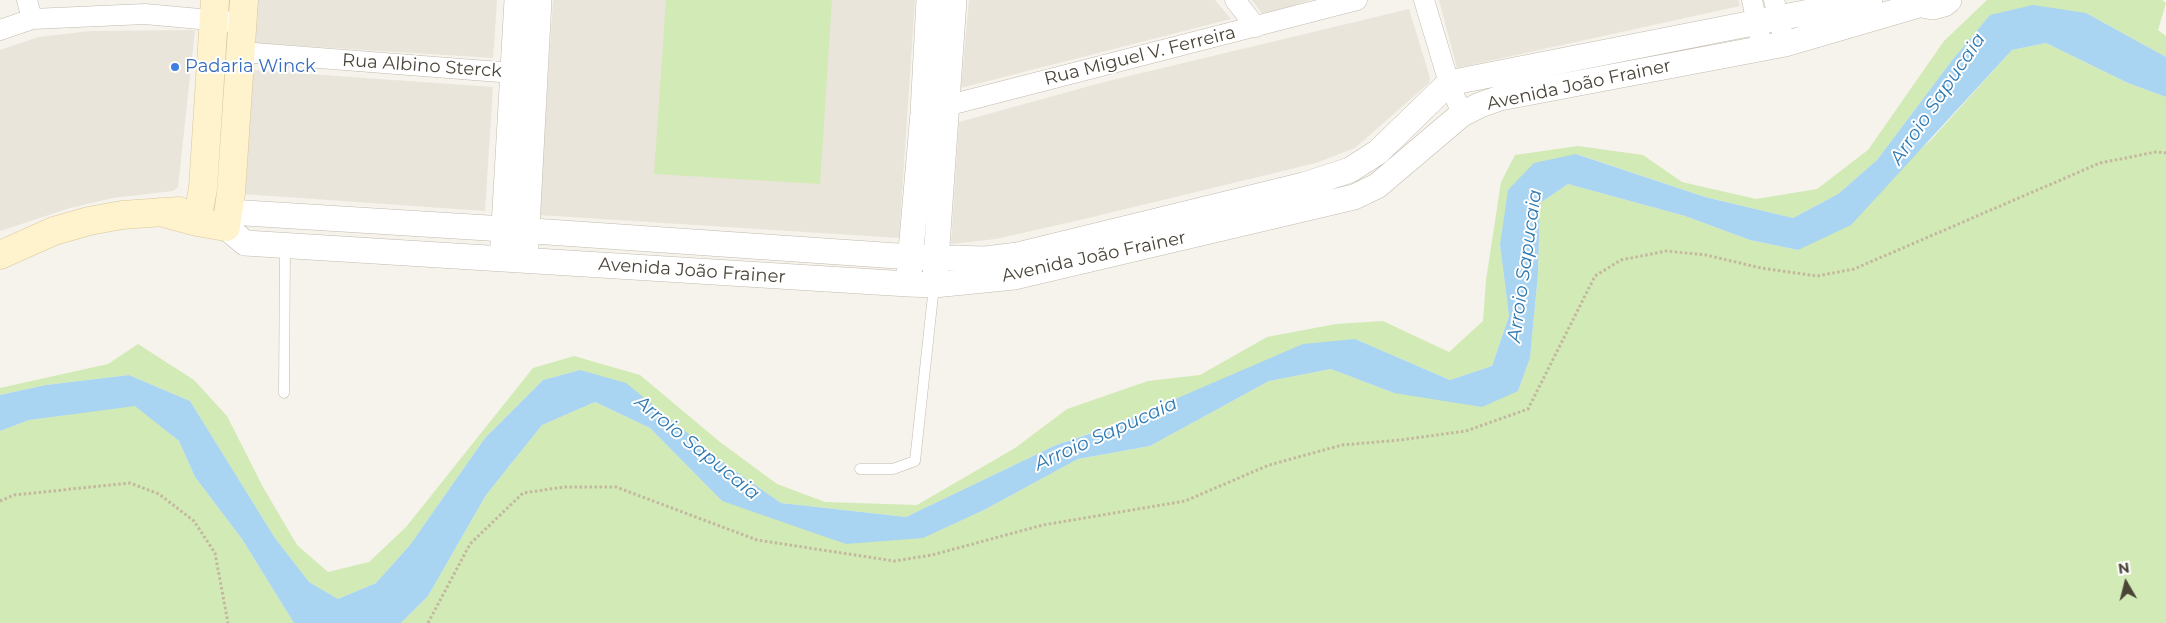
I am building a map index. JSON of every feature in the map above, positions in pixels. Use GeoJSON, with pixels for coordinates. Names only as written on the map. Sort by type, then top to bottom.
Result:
{"type":"FeatureCollection","features":[{"type":"Feature","properties":{"kind":"main road"},"geometry":{"type":"LineString","coordinates":[[198,215],[203,188],[214,10]]}},
{"type":"Feature","properties":{"kind":"main road"},"geometry":{"type":"LineString","coordinates":[[0,255],[54,231],[89,221],[122,215],[160,212],[228,220],[244,12]]}},
{"type":"Feature","properties":{"kind":"street"},"geometry":{"type":"LineString","coordinates":[[27,0],[32,19]]}},
{"type":"Feature","properties":{"kind":"street"},"geometry":{"type":"LineString","coordinates":[[516,229],[513,73],[517,0]]}},
{"type":"Feature","properties":{"kind":"street"},"geometry":{"type":"LineString","coordinates":[[513,260],[539,0]]}},
{"type":"Feature","properties":{"kind":"street"},"geometry":{"type":"LineString","coordinates":[[929,0],[923,113],[924,258],[934,284]]}},
{"type":"Feature","properties":{"kind":"street"},"geometry":{"type":"LineString","coordinates":[[908,284],[924,258],[948,104],[954,0]]}},
{"type":"Feature","properties":{"kind":"street"},"geometry":{"type":"LineString","coordinates":[[1235,0],[1256,27]]}},
{"type":"Feature","properties":{"kind":"street","name":"Rua Miguel V. Ferreira"},"geometry":{"type":"LineString","coordinates":[[923,113],[948,104],[1357,0]]}},
{"type":"Feature","properties":{"kind":"street"},"geometry":{"type":"LineString","coordinates":[[1424,0],[1449,83],[1462,114]]}},
{"type":"Feature","properties":{"kind":"street","name":"Avenida João Frainer"},"geometry":{"type":"LineString","coordinates":[[228,220],[516,229],[924,258],[985,259],[1018,255],[1304,185],[1350,170],[1378,152],[1449,83],[1766,10],[1870,0]]}},
{"type":"Feature","properties":{"kind":"street","name":"Avenida João Frainer"},"geometry":{"type":"LineString","coordinates":[[228,220],[245,243],[285,246],[908,284],[934,284],[1014,277],[1354,197],[1377,186],[1462,114],[1500,98],[1762,50],[1920,2],[1937,7],[1949,0]]}},
{"type":"Feature","properties":{"kind":"street"},"geometry":{"type":"LineString","coordinates":[[0,30],[32,19],[214,10],[244,12]]}},
{"type":"Feature","properties":{"kind":"street"},"geometry":{"type":"LineString","coordinates":[[1766,10],[1785,44]]}},
{"type":"Feature","properties":{"kind":"street"},"geometry":{"type":"LineString","coordinates":[[1762,50],[1766,10]]}},
{"type":"Feature","properties":{"kind":"street","name":"Rua Albino Sterck"},"geometry":{"type":"LineString","coordinates":[[241,52],[513,73]]}},
{"type":"Feature","properties":{"kind":"lane"},"geometry":{"type":"LineString","coordinates":[[284,393],[285,246]]}},
{"type":"Feature","properties":{"kind":"lane"},"geometry":{"type":"LineString","coordinates":[[860,469],[893,469],[915,461],[934,284]]}},
{"type":"Feature","properties":{"kind":"path"},"geometry":{"type":"LineString","coordinates":[[428,623],[470,544],[522,494],[564,486],[616,487],[756,540],[894,561],[932,555],[1043,525],[1185,501],[1269,465],[1342,445],[1400,440],[1466,430],[1528,410],[1595,276],[1621,260],[1666,251],[1706,255],[1761,268],[1817,276],[1854,269],[2100,162],[2156,152],[2166,153]]}},
{"type":"Feature","properties":{"kind":"path"},"geometry":{"type":"LineString","coordinates":[[0,500],[14,495],[130,483],[159,494],[194,522],[215,553],[228,623]]}},
{"type":"Feature","properties":{"kind":"shaded area"},"geometry":{"type":"Polygon","coordinates":[[[257,0],[497,0],[493,58],[254,43],[257,0]]]}},
{"type":"Feature","properties":{"kind":"shaded area"},"geometry":{"type":"Polygon","coordinates":[[[553,0],[915,0],[899,238],[539,215],[553,0]]]}},
{"type":"Feature","properties":{"kind":"shaded area"},"geometry":{"type":"Polygon","coordinates":[[[969,0],[1215,0],[1231,19],[961,88],[969,0]]]}},
{"type":"Feature","properties":{"kind":"shaded area"},"geometry":{"type":"Polygon","coordinates":[[[1252,0],[1311,0],[1263,15],[1252,0]]]}},
{"type":"Feature","properties":{"kind":"shaded area"},"geometry":{"type":"Polygon","coordinates":[[[1439,0],[1738,0],[1740,6],[1457,68],[1439,0]]]}},
{"type":"Feature","properties":{"kind":"shaded area"},"geometry":{"type":"Polygon","coordinates":[[[1409,9],[1430,78],[1429,83],[1355,148],[1316,163],[1080,220],[996,239],[951,244],[959,122],[1104,82],[1409,9]]]}},
{"type":"Feature","properties":{"kind":"shaded area"},"geometry":{"type":"Polygon","coordinates":[[[195,30],[178,187],[173,191],[113,198],[70,208],[0,231],[0,50],[39,37],[90,31],[195,30]]]}},
{"type":"Feature","properties":{"kind":"shaded area"},"geometry":{"type":"Polygon","coordinates":[[[252,70],[493,87],[485,211],[243,194],[252,70]]]}},
{"type":"Feature","properties":{"kind":"green space"},"geometry":{"type":"Polygon","coordinates":[[[666,0],[832,0],[820,184],[654,174],[666,0]]]}},
{"type":"Feature","properties":{"kind":"green space"},"geometry":{"type":"Polygon","coordinates":[[[1987,0],[2162,0],[2166,3],[2158,30],[2166,36],[2166,57],[2086,13],[1990,15],[1953,59],[1877,160],[1838,194],[1793,218],[1705,197],[1577,154],[1500,245],[1509,316],[1492,366],[1450,380],[1355,339],[1056,445],[906,517],[781,503],[728,466],[580,370],[543,380],[485,438],[410,545],[376,583],[338,599],[309,582],[275,538],[190,401],[129,375],[46,385],[0,395],[0,388],[108,364],[138,344],[194,380],[227,416],[263,487],[297,545],[328,572],[369,562],[406,527],[533,368],[574,356],[640,375],[720,442],[777,484],[825,502],[917,505],[1015,448],[1067,409],[1148,381],[1200,375],[1267,337],[1336,324],[1383,321],[1449,352],[1483,321],[1486,280],[1501,182],[1515,155],[1578,146],[1643,155],[1682,182],[1756,199],[1817,189],[1868,150],[1944,41],[1987,0]]]}},
{"type":"Feature","properties":{"kind":"green space"},"geometry":{"type":"Polygon","coordinates":[[[2046,43],[2128,83],[2166,97],[2166,623],[401,623],[428,596],[486,495],[542,425],[595,402],[650,428],[722,501],[922,538],[984,510],[1078,459],[1150,446],[1269,381],[1331,369],[1394,393],[1518,391],[1530,358],[1538,274],[1540,203],[1568,184],[1685,216],[1750,240],[1798,250],[1930,141],[2012,50],[2046,43]]]}},
{"type":"Feature","properties":{"kind":"green space"},"geometry":{"type":"Polygon","coordinates":[[[135,405],[179,441],[195,477],[242,539],[294,623],[0,623],[0,431],[29,420],[135,405]]]}},
{"type":"Feature","properties":{"kind":"water","name":"Arroio Sapucaia"},"geometry":{"type":"Polygon","coordinates":[[[2033,5],[2086,13],[2166,57],[2166,97],[2128,83],[2046,43],[2012,50],[1851,225],[1798,250],[1750,240],[1685,216],[1568,184],[1540,203],[1538,274],[1530,358],[1518,391],[1482,407],[1394,393],[1331,369],[1269,381],[1150,446],[1078,459],[984,510],[923,538],[846,544],[722,501],[650,428],[595,402],[542,425],[486,495],[428,596],[401,623],[294,623],[242,539],[195,477],[179,441],[135,406],[29,420],[0,431],[0,395],[46,385],[129,375],[190,401],[275,538],[309,582],[338,599],[376,583],[410,545],[485,438],[543,380],[580,370],[626,383],[728,466],[781,503],[906,517],[1056,445],[1115,425],[1303,344],[1355,339],[1450,380],[1492,366],[1509,316],[1500,245],[1508,190],[1534,163],[1576,154],[1705,197],[1793,218],[1838,194],[1877,160],[1953,59],[1990,15],[2033,5]]]}},
{"type":"Feature","properties":{"kind":"place","name":"Padaria Winck"},"geometry":{"type":"Point","coordinates":[175,67]}}]}
